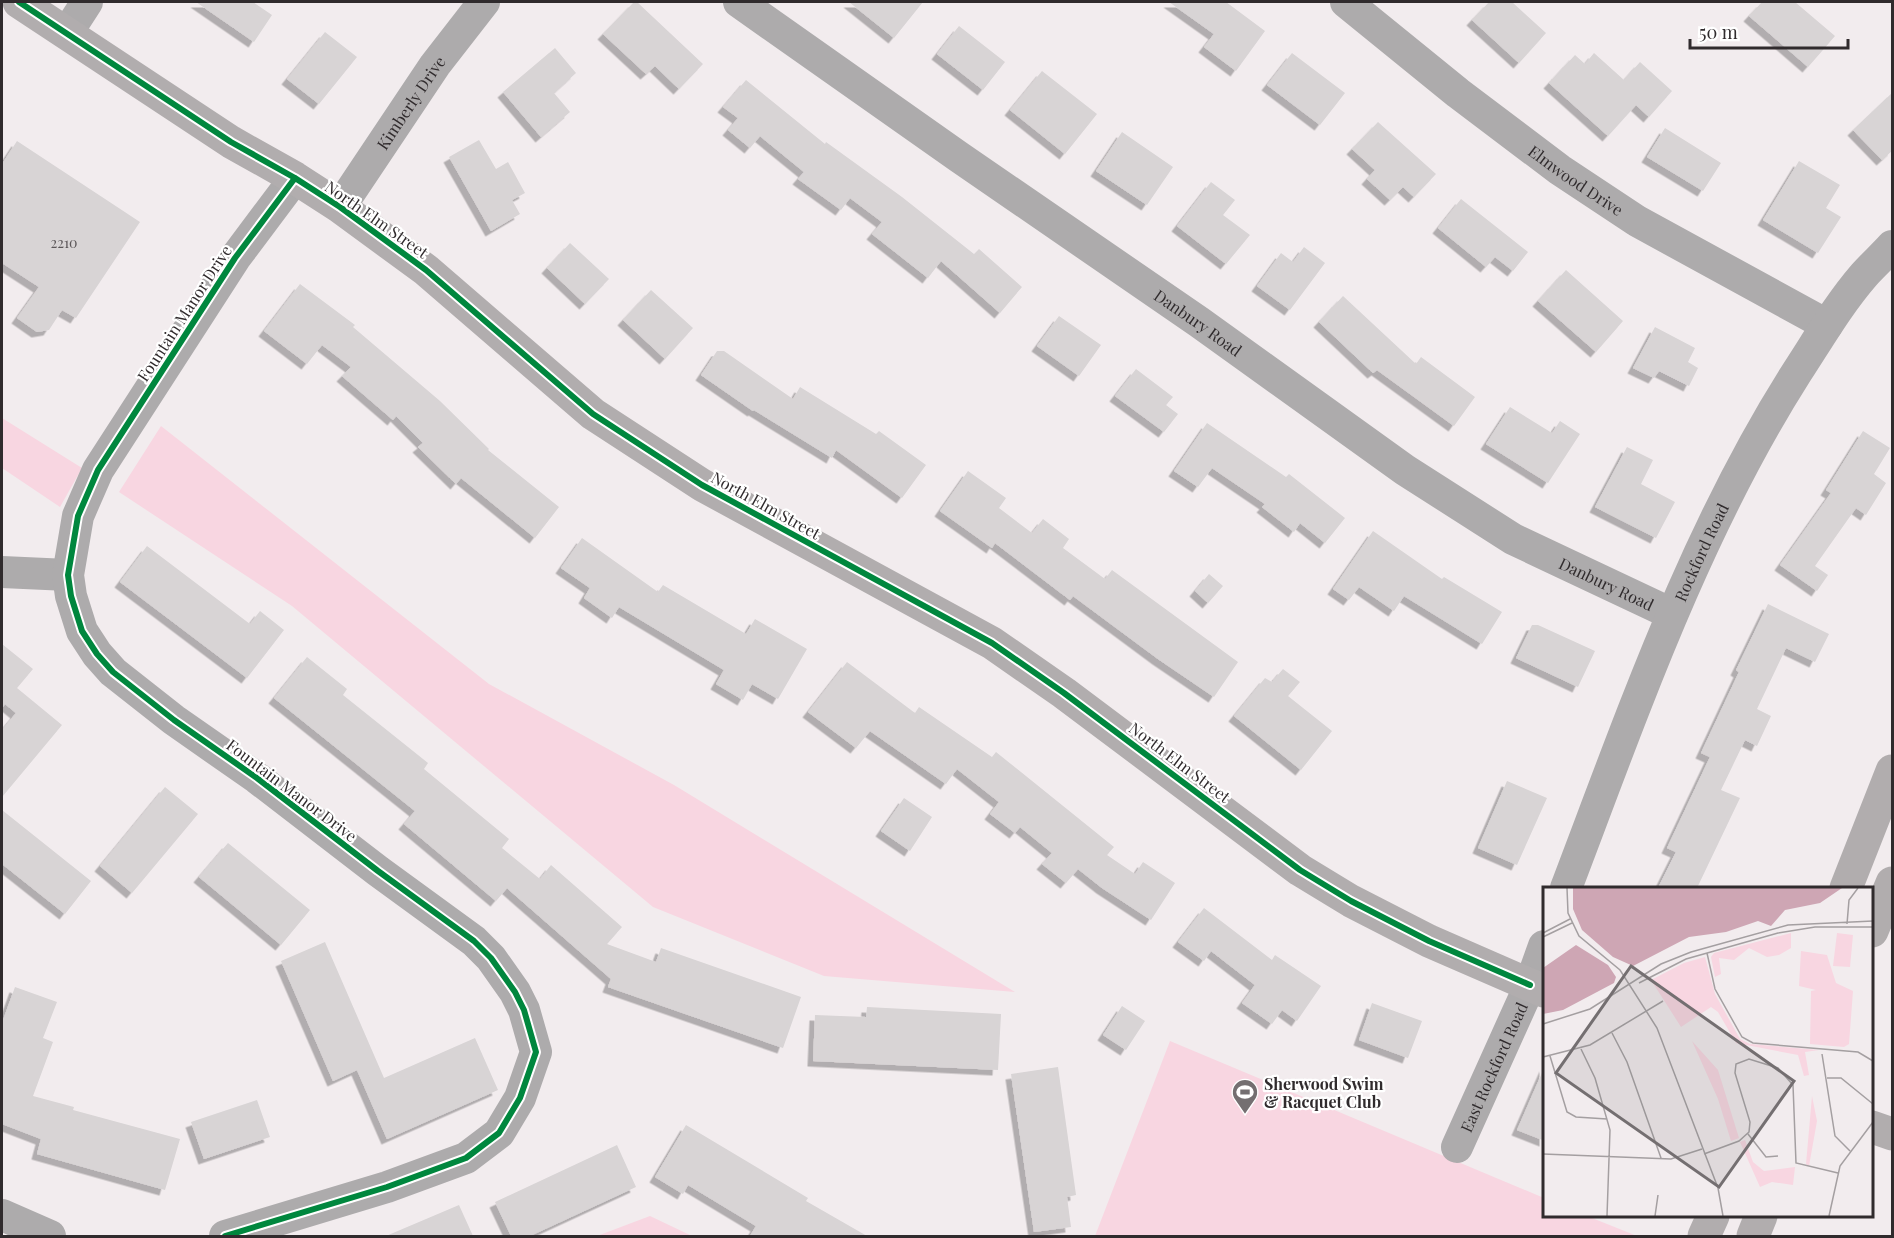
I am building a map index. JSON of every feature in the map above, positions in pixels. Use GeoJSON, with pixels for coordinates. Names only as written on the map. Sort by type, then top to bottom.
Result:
{"type":"FeatureCollection","features":[{"type":"Feature","properties":{"kind":"main road","name":"North Elm Street"},"geometry":{"type":"LineString","coordinates":[[19,2],[231,142],[295,178],[340,207],[426,270],[603,420],[702,485],[992,643],[1064,693],[1300,870],[1351,901],[1429,941],[1537,988]]}},
{"type":"Feature","properties":{"kind":"main road"},"geometry":{"type":"LineString","coordinates":[[1846,887],[1893,771]]}},
{"type":"Feature","properties":{"kind":"main road"},"geometry":{"type":"LineString","coordinates":[[1873,929],[1893,883]]}},
{"type":"Feature","properties":{"kind":"main road"},"geometry":{"type":"LineString","coordinates":[[1873,1127],[1893,1134]]}},
{"type":"Feature","properties":{"kind":"main road"},"geometry":{"type":"LineString","coordinates":[[1704,1236],[1712,1217]]}},
{"type":"Feature","properties":{"kind":"main road"},"geometry":{"type":"LineString","coordinates":[[1753,1236],[1760,1217]]}},
{"type":"Feature","properties":{"kind":"street"},"geometry":{"type":"LineString","coordinates":[[67,33],[87,2]]}},
{"type":"Feature","properties":{"kind":"street","name":"Kimberly Drive"},"geometry":{"type":"LineString","coordinates":[[340,207],[435,65],[484,2]]}},
{"type":"Feature","properties":{"kind":"street","name":"Danbury Road"},"geometry":{"type":"LineString","coordinates":[[739,2],[1199,322],[1405,470],[1513,539],[1672,614]]}},
{"type":"Feature","properties":{"kind":"street","name":"Elmwood Drive"},"geometry":{"type":"LineString","coordinates":[[1346,2],[1458,93],[1560,170],[1637,221],[1827,325]]}},
{"type":"Feature","properties":{"kind":"street","name":"Fountain Manor Drive"},"geometry":{"type":"LineString","coordinates":[[225,1236],[387,1187],[466,1158],[499,1133],[520,1098],[536,1053],[531,1030],[515,992],[491,958],[474,941],[257,778],[174,720],[113,672],[97,654],[82,631],[71,596],[68,575],[78,516],[98,470],[235,258],[295,178]]}},
{"type":"Feature","properties":{"kind":"street","name":"Rockford Road"},"geometry":{"type":"LineString","coordinates":[[1566,887],[1651,664],[1729,489],[1780,399],[1827,325],[1863,276],[1893,246]]}},
{"type":"Feature","properties":{"kind":"street"},"geometry":{"type":"LineString","coordinates":[[2,573],[68,575]]}},
{"type":"Feature","properties":{"kind":"street"},"geometry":{"type":"LineString","coordinates":[[1537,988],[1543,956]]}},
{"type":"Feature","properties":{"kind":"street","name":"East Rockford Road"},"geometry":{"type":"LineString","coordinates":[[1457,1147],[1537,988]]}},
{"type":"Feature","properties":{"kind":"street"},"geometry":{"type":"LineString","coordinates":[[2,1215],[50,1236]]}},
{"type":"Feature","properties":{"kind":"shaded area"},"geometry":{"type":"Polygon","coordinates":[[[2,418],[82,468],[60,507],[2,468],[2,418]]]}},
{"type":"Feature","properties":{"kind":"shaded area"},"geometry":{"type":"Polygon","coordinates":[[[161,426],[489,684],[674,785],[1015,992],[824,976],[653,907],[292,606],[119,492],[161,426]]]}},
{"type":"Feature","properties":{"kind":"shaded area","name":"Sherwood Swim & Racquet Club"},"geometry":{"type":"Polygon","coordinates":[[[1170,1041],[1543,1198],[1543,1217],[1590,1217],[1637,1236],[1095,1236],[1170,1041]]]}},
{"type":"Feature","properties":{"kind":"shaded area"},"geometry":{"type":"Polygon","coordinates":[[[650,1216],[692,1236],[597,1236],[650,1216]]]}},
{"type":"Feature","properties":{"kind":"building"},"geometry":{"type":"Polygon","coordinates":[[[196,2],[253,2],[272,15],[254,42],[196,2]]]}},
{"type":"Feature","properties":{"kind":"building"},"geometry":{"type":"Polygon","coordinates":[[[634,2],[637,2],[703,64],[679,89],[655,66],[646,74],[603,34],[634,2]]]}},
{"type":"Feature","properties":{"kind":"building"},"geometry":{"type":"Polygon","coordinates":[[[849,2],[923,2],[894,38],[849,2]]]}},
{"type":"Feature","properties":{"kind":"building"},"geometry":{"type":"Polygon","coordinates":[[[1169,2],[1226,2],[1265,31],[1236,71],[1204,47],[1214,34],[1169,2]]]}},
{"type":"Feature","properties":{"kind":"building"},"geometry":{"type":"Polygon","coordinates":[[[1489,2],[1512,2],[1546,33],[1519,63],[1472,20],[1489,2]]]}},
{"type":"Feature","properties":{"kind":"building"},"geometry":{"type":"Polygon","coordinates":[[[1762,2],[1795,2],[1835,36],[1808,67],[1749,16],[1762,2]]]}},
{"type":"Feature","properties":{"kind":"building"},"geometry":{"type":"Polygon","coordinates":[[[959,26],[1005,62],[983,90],[937,54],[959,26]]]}},
{"type":"Feature","properties":{"kind":"building"},"geometry":{"type":"Polygon","coordinates":[[[325,32],[357,57],[319,104],[287,79],[325,32]]]}},
{"type":"Feature","properties":{"kind":"building"},"geometry":{"type":"Polygon","coordinates":[[[555,48],[576,73],[554,93],[570,112],[541,137],[503,92],[555,48]]]}},
{"type":"Feature","properties":{"kind":"building"},"geometry":{"type":"Polygon","coordinates":[[[1292,53],[1345,93],[1320,125],[1267,85],[1292,53]]]}},
{"type":"Feature","properties":{"kind":"building"},"geometry":{"type":"Polygon","coordinates":[[[1594,53],[1624,80],[1640,62],[1672,91],[1649,117],[1636,105],[1608,136],[1549,83],[1575,55],[1585,64],[1594,53]]]}},
{"type":"Feature","properties":{"kind":"building"},"geometry":{"type":"Polygon","coordinates":[[[1042,71],[1097,114],[1065,154],[1010,110],[1042,71]]]}},
{"type":"Feature","properties":{"kind":"building"},"geometry":{"type":"Polygon","coordinates":[[[746,80],[825,144],[826,142],[902,197],[974,254],[979,249],[1022,287],[1000,313],[941,261],[928,278],[872,234],[882,222],[850,198],[841,210],[798,179],[804,172],[760,136],[750,148],[728,130],[738,118],[723,107],[746,80]]]}},
{"type":"Feature","properties":{"kind":"building"},"geometry":{"type":"Polygon","coordinates":[[[1893,92],[1893,150],[1882,160],[1853,130],[1893,92]]]}},
{"type":"Feature","properties":{"kind":"building"},"geometry":{"type":"Polygon","coordinates":[[[1378,122],[1436,174],[1414,197],[1403,187],[1390,200],[1367,179],[1375,170],[1352,149],[1378,122]]]}},
{"type":"Feature","properties":{"kind":"building"},"geometry":{"type":"Polygon","coordinates":[[[1665,128],[1721,163],[1703,191],[1647,157],[1665,128]]]}},
{"type":"Feature","properties":{"kind":"building"},"geometry":{"type":"Polygon","coordinates":[[[1122,132],[1173,167],[1147,205],[1096,171],[1122,132]]]}},
{"type":"Feature","properties":{"kind":"building"},"geometry":{"type":"Polygon","coordinates":[[[479,140],[496,169],[508,162],[525,193],[512,200],[520,214],[491,231],[449,157],[479,140]]]}},
{"type":"Feature","properties":{"kind":"building"},"geometry":{"type":"Polygon","coordinates":[[[17,141],[140,222],[76,318],[62,310],[49,330],[37,332],[17,318],[39,287],[2,263],[2,164],[17,141]]]}},
{"type":"Feature","properties":{"kind":"building"},"geometry":{"type":"Polygon","coordinates":[[[1799,161],[1840,185],[1826,208],[1841,217],[1818,253],[1763,220],[1799,161]]]}},
{"type":"Feature","properties":{"kind":"building"},"geometry":{"type":"Polygon","coordinates":[[[1211,182],[1235,200],[1223,215],[1250,235],[1226,264],[1177,226],[1211,182]]]}},
{"type":"Feature","properties":{"kind":"building"},"geometry":{"type":"Polygon","coordinates":[[[1461,199],[1528,252],[1513,271],[1495,257],[1486,267],[1438,228],[1461,199]]]}},
{"type":"Feature","properties":{"kind":"building"},"geometry":{"type":"Polygon","coordinates":[[[570,243],[609,279],[585,304],[547,268],[570,243]]]}},
{"type":"Feature","properties":{"kind":"building"},"geometry":{"type":"Polygon","coordinates":[[[1304,247],[1325,263],[1290,310],[1257,286],[1281,253],[1293,262],[1304,247]]]}},
{"type":"Feature","properties":{"kind":"building"},"geometry":{"type":"Polygon","coordinates":[[[1566,270],[1623,321],[1596,352],[1538,301],[1566,270]]]}},
{"type":"Feature","properties":{"kind":"building"},"geometry":{"type":"Polygon","coordinates":[[[300,284],[355,325],[353,327],[440,401],[488,450],[559,507],[535,538],[461,478],[456,484],[418,447],[423,443],[396,416],[393,420],[342,376],[351,367],[322,345],[307,364],[264,331],[300,284]]]}},
{"type":"Feature","properties":{"kind":"building"},"geometry":{"type":"Polygon","coordinates":[[[651,290],[693,328],[665,359],[623,320],[651,290]]]}},
{"type":"Feature","properties":{"kind":"building"},"geometry":{"type":"Polygon","coordinates":[[[1343,296],[1416,364],[1421,357],[1475,397],[1454,426],[1377,370],[1373,373],[1319,322],[1343,296]]]}},
{"type":"Feature","properties":{"kind":"building"},"geometry":{"type":"Polygon","coordinates":[[[1059,316],[1101,345],[1079,376],[1037,346],[1059,316]]]}},
{"type":"Feature","properties":{"kind":"building"},"geometry":{"type":"Polygon","coordinates":[[[1655,327],[1695,348],[1688,362],[1698,368],[1689,386],[1659,371],[1654,378],[1633,368],[1655,327]]]}},
{"type":"Feature","properties":{"kind":"building"},"geometry":{"type":"Polygon","coordinates":[[[717,351],[724,351],[793,399],[800,387],[876,434],[879,431],[926,465],[902,498],[836,450],[832,458],[753,411],[701,375],[717,351]]]}},
{"type":"Feature","properties":{"kind":"building"},"geometry":{"type":"Polygon","coordinates":[[[1136,369],[1173,397],[1166,405],[1178,414],[1164,432],[1115,396],[1136,369]]]}},
{"type":"Feature","properties":{"kind":"building"},"geometry":{"type":"Polygon","coordinates":[[[1510,407],[1552,433],[1560,421],[1580,434],[1548,483],[1486,444],[1510,407]]]}},
{"type":"Feature","properties":{"kind":"building"},"geometry":{"type":"Polygon","coordinates":[[[1207,423],[1286,477],[1289,474],[1345,518],[1325,543],[1300,523],[1294,532],[1262,507],[1265,504],[1212,468],[1198,487],[1174,471],[1207,423]]]}},
{"type":"Feature","properties":{"kind":"building"},"geometry":{"type":"Polygon","coordinates":[[[1863,431],[1890,448],[1874,474],[1886,483],[1866,515],[1856,508],[1815,566],[1828,575],[1817,591],[1780,565],[1831,493],[1826,490],[1863,431]]]}},
{"type":"Feature","properties":{"kind":"building"},"geometry":{"type":"Polygon","coordinates":[[[1627,447],[1653,460],[1641,484],[1675,502],[1656,538],[1595,507],[1627,447]]]}},
{"type":"Feature","properties":{"kind":"building"},"geometry":{"type":"Polygon","coordinates":[[[968,471],[1006,498],[999,508],[1032,533],[1043,519],[1069,539],[1063,548],[1105,579],[1112,570],[1238,662],[1214,697],[1073,596],[1070,600],[995,543],[992,548],[940,511],[968,471]]]}},
{"type":"Feature","properties":{"kind":"building"},"geometry":{"type":"Polygon","coordinates":[[[1373,531],[1442,579],[1444,577],[1502,612],[1482,644],[1404,596],[1394,611],[1359,587],[1349,600],[1333,589],[1373,531]]]}},
{"type":"Feature","properties":{"kind":"building"},"geometry":{"type":"Polygon","coordinates":[[[582,538],[658,592],[663,585],[746,634],[755,619],[807,649],[778,699],[752,684],[743,700],[716,684],[724,670],[619,607],[612,618],[584,598],[590,588],[561,568],[582,538]]]}},
{"type":"Feature","properties":{"kind":"building"},"geometry":{"type":"Polygon","coordinates":[[[147,546],[250,624],[260,611],[284,630],[247,678],[120,582],[147,546]]]}},
{"type":"Feature","properties":{"kind":"building"},"geometry":{"type":"Polygon","coordinates":[[[1209,574],[1223,586],[1208,603],[1195,591],[1209,574]]]}},
{"type":"Feature","properties":{"kind":"building"},"geometry":{"type":"Polygon","coordinates":[[[1768,604],[1829,634],[1815,662],[1786,648],[1757,709],[1771,716],[1757,746],[1745,740],[1721,790],[1740,798],[1697,887],[1658,887],[1676,852],[1667,848],[1710,757],[1701,753],[1739,672],[1736,670],[1768,604]]]}},
{"type":"Feature","properties":{"kind":"building"},"geometry":{"type":"Polygon","coordinates":[[[1532,625],[1538,625],[1595,651],[1578,687],[1516,658],[1532,625]]]}},
{"type":"Feature","properties":{"kind":"building"},"geometry":{"type":"Polygon","coordinates":[[[2,644],[33,669],[17,688],[62,725],[2,797],[2,730],[16,713],[5,704],[2,708],[2,644]]]}},
{"type":"Feature","properties":{"kind":"building"},"geometry":{"type":"Polygon","coordinates":[[[307,657],[347,689],[343,695],[428,763],[424,769],[509,839],[502,848],[540,879],[551,865],[622,927],[607,944],[656,962],[661,948],[801,997],[783,1048],[608,987],[611,979],[507,888],[496,901],[404,824],[415,811],[274,698],[307,657]]]}},
{"type":"Feature","properties":{"kind":"building"},"geometry":{"type":"Polygon","coordinates":[[[847,662],[915,713],[919,707],[992,757],[996,752],[1114,847],[1107,855],[1135,874],[1143,862],[1175,883],[1151,920],[1102,888],[1078,869],[1066,883],[1042,864],[1052,853],[1020,827],[1015,833],[990,814],[999,802],[957,769],[946,784],[870,731],[856,748],[808,712],[847,662]]]}},
{"type":"Feature","properties":{"kind":"building"},"geometry":{"type":"Polygon","coordinates":[[[1283,669],[1300,682],[1288,696],[1332,731],[1301,770],[1234,716],[1265,678],[1272,682],[1283,669]]]}},
{"type":"Feature","properties":{"kind":"building"},"geometry":{"type":"Polygon","coordinates":[[[1507,781],[1547,798],[1517,865],[1478,848],[1507,781]]]}},
{"type":"Feature","properties":{"kind":"building"},"geometry":{"type":"Polygon","coordinates":[[[165,787],[198,814],[132,893],[100,866],[165,787]]]}},
{"type":"Feature","properties":{"kind":"building"},"geometry":{"type":"Polygon","coordinates":[[[904,798],[932,817],[910,851],[881,831],[904,798]]]}},
{"type":"Feature","properties":{"kind":"building"},"geometry":{"type":"Polygon","coordinates":[[[2,810],[91,881],[65,914],[2,864],[2,810]]]}},
{"type":"Feature","properties":{"kind":"building"},"geometry":{"type":"Polygon","coordinates":[[[228,843],[310,910],[281,945],[199,877],[228,843]]]}},
{"type":"Feature","properties":{"kind":"building"},"geometry":{"type":"Polygon","coordinates":[[[1204,908],[1272,960],[1275,955],[1321,986],[1297,1021],[1282,1010],[1272,1024],[1242,1003],[1255,985],[1211,951],[1204,961],[1178,942],[1204,908]]]}},
{"type":"Feature","properties":{"kind":"building"},"geometry":{"type":"Polygon","coordinates":[[[325,942],[384,1078],[475,1038],[498,1090],[387,1139],[357,1070],[333,1081],[281,961],[325,942]]]}},
{"type":"Feature","properties":{"kind":"building"},"geometry":{"type":"Polygon","coordinates":[[[15,987],[57,1002],[43,1038],[53,1042],[33,1096],[74,1107],[73,1110],[180,1139],[165,1190],[37,1154],[41,1139],[2,1124],[2,1023],[15,987]]]}},
{"type":"Feature","properties":{"kind":"building"},"geometry":{"type":"Polygon","coordinates":[[[1372,1003],[1422,1021],[1408,1058],[1359,1040],[1372,1003]]]}},
{"type":"Feature","properties":{"kind":"building"},"geometry":{"type":"Polygon","coordinates":[[[1122,1006],[1145,1021],[1126,1050],[1103,1035],[1122,1006]]]}},
{"type":"Feature","properties":{"kind":"building"},"geometry":{"type":"Polygon","coordinates":[[[867,1007],[1001,1014],[998,1070],[813,1061],[815,1015],[866,1017],[867,1007]]]}},
{"type":"Feature","properties":{"kind":"building"},"geometry":{"type":"Polygon","coordinates":[[[1058,1067],[1076,1195],[1067,1197],[1071,1227],[1034,1232],[1011,1074],[1058,1067]]]}},
{"type":"Feature","properties":{"kind":"building"},"geometry":{"type":"Polygon","coordinates":[[[1543,1071],[1543,1140],[1517,1130],[1543,1071]]]}},
{"type":"Feature","properties":{"kind":"building"},"geometry":{"type":"Polygon","coordinates":[[[257,1100],[270,1137],[204,1159],[191,1122],[257,1100]]]}},
{"type":"Feature","properties":{"kind":"building"},"geometry":{"type":"Polygon","coordinates":[[[686,1125],[808,1198],[806,1201],[867,1236],[750,1236],[756,1226],[688,1185],[683,1194],[655,1177],[686,1125]]]}},
{"type":"Feature","properties":{"kind":"building"},"geometry":{"type":"Polygon","coordinates":[[[617,1145],[636,1187],[530,1236],[511,1236],[495,1202],[617,1145]]]}},
{"type":"Feature","properties":{"kind":"building"},"geometry":{"type":"Polygon","coordinates":[[[459,1205],[473,1236],[386,1236],[459,1205]]]}},
{"type":"Feature","properties":{"kind":"cycle path"},"geometry":{"type":"LineString","coordinates":[[19,2],[231,142],[295,178],[340,207],[426,270],[593,414],[702,485],[992,643],[1064,693],[1300,870],[1351,901],[1429,941],[1530,985]]}},
{"type":"Feature","properties":{"kind":"cycle path"},"geometry":{"type":"LineString","coordinates":[[225,1236],[387,1187],[466,1158],[499,1133],[520,1098],[536,1052],[524,1010],[515,992],[491,958],[474,941],[257,778],[174,720],[113,672],[97,654],[82,631],[71,596],[68,575],[78,516],[98,470],[235,258],[295,178]]}},
{"type":"Feature","properties":{"kind":"place","name":"Sherwood Swim & Racquet Club"},"geometry":{"type":"Point","coordinates":[1245,1115]}}]}
